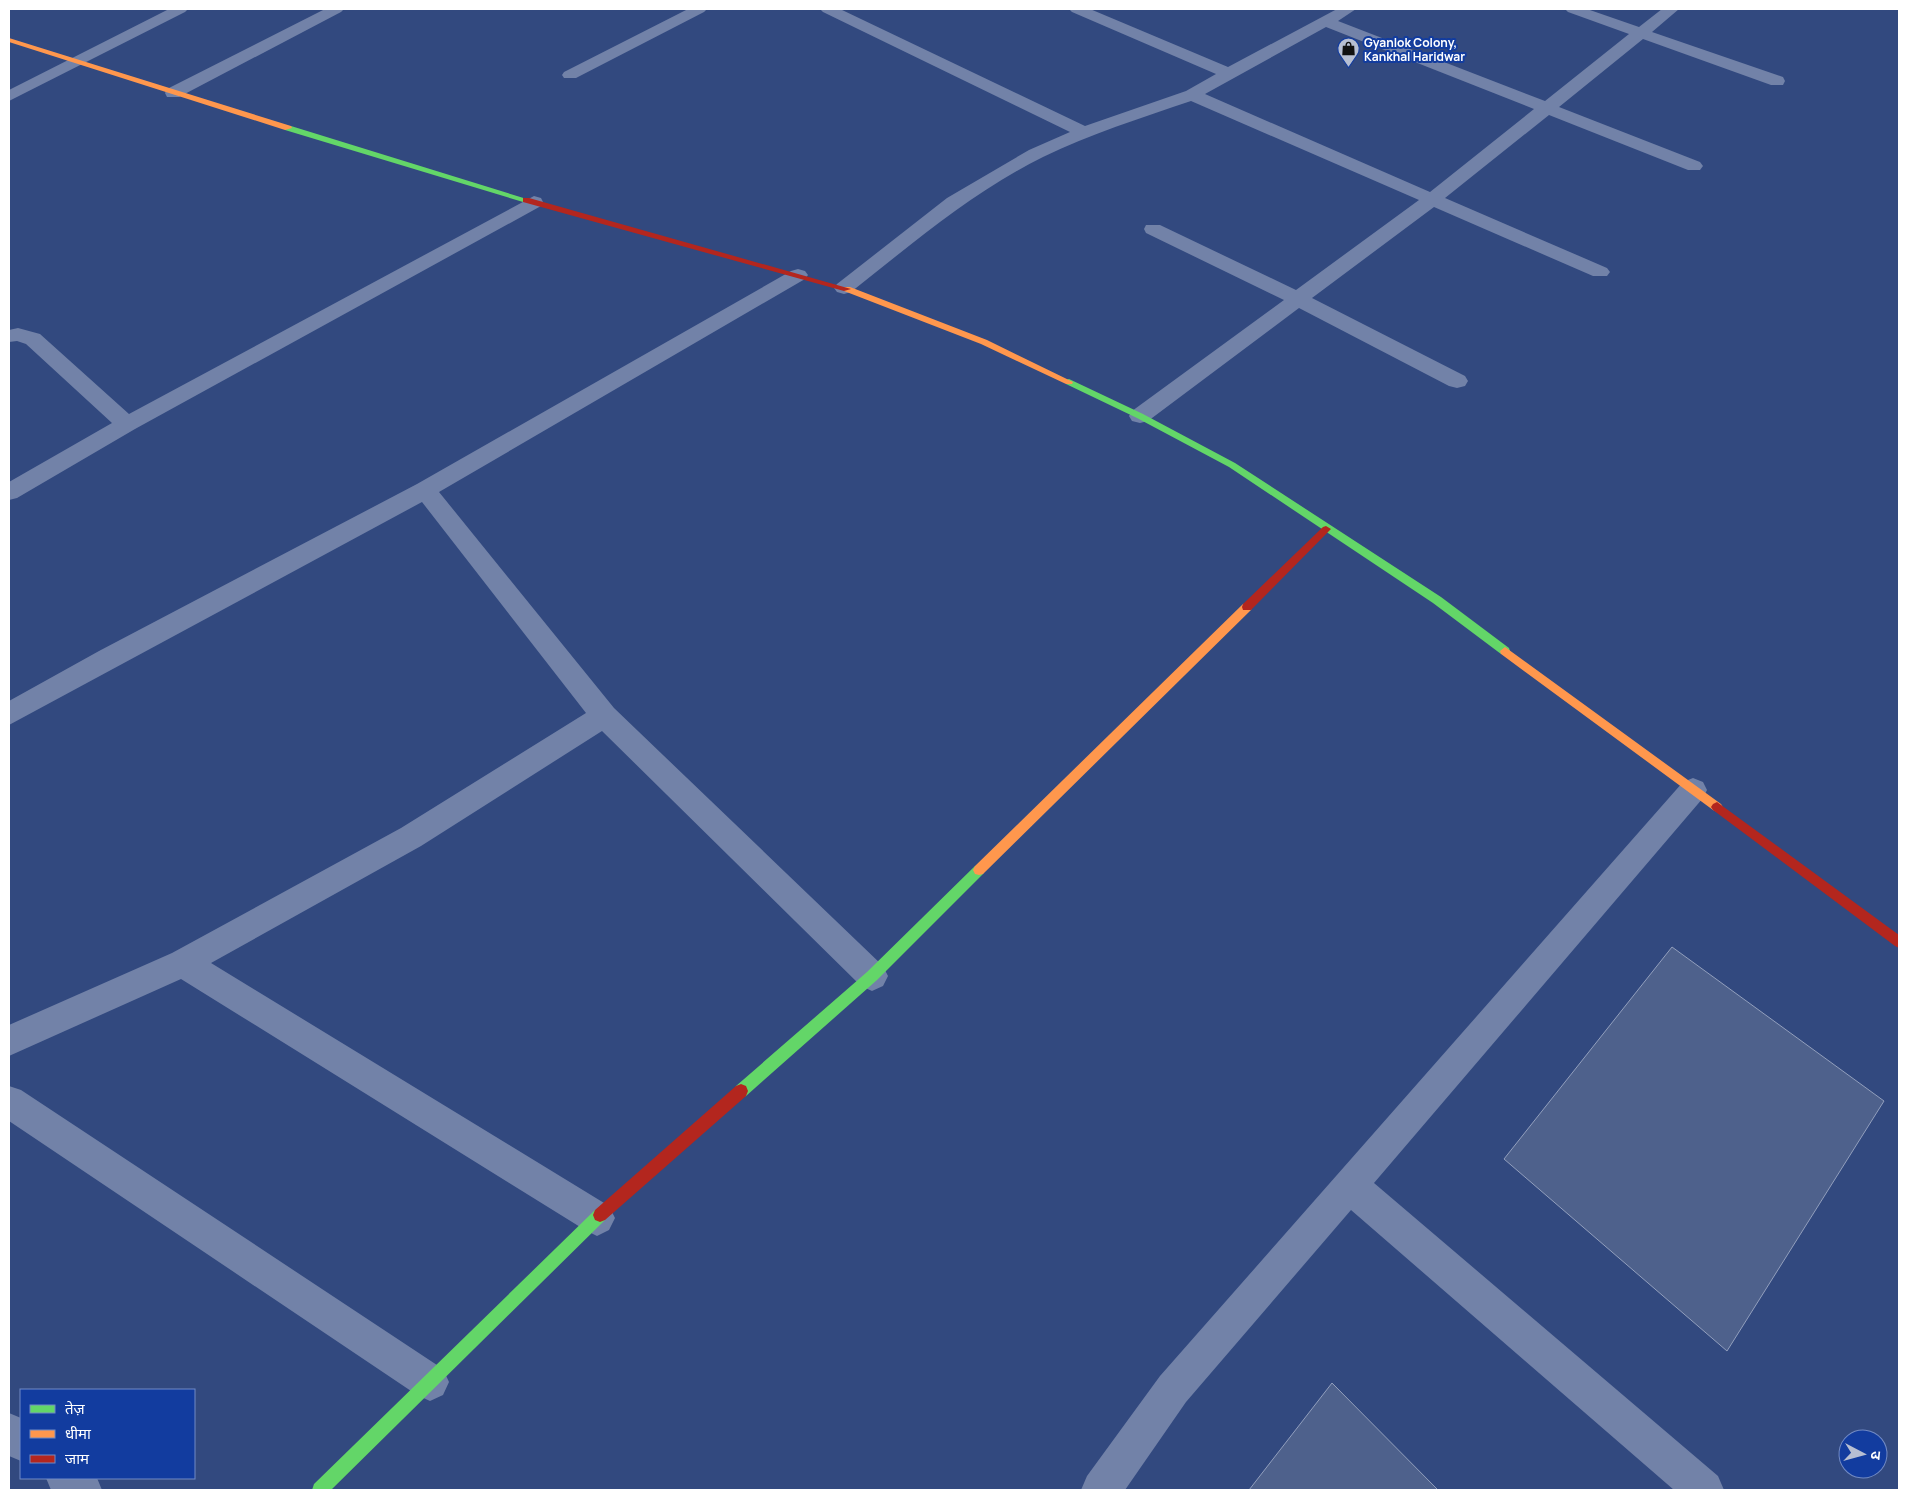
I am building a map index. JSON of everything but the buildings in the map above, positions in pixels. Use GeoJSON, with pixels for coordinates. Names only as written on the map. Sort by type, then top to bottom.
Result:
{"type":"FeatureCollection","features":[{"type":"Feature","properties":{"kind":"street"},"geometry":{"type":"LineString","coordinates":[[9,96],[73,61],[180,9]]}},
{"type":"Feature","properties":{"kind":"street"},"geometry":{"type":"LineString","coordinates":[[173,93],[336,9]]}},
{"type":"Feature","properties":{"kind":"street"},"geometry":{"type":"LineString","coordinates":[[570,75],[699,9]]}},
{"type":"Feature","properties":{"kind":"street"},"geometry":{"type":"LineString","coordinates":[[828,9],[1084,132]]}},
{"type":"Feature","properties":{"kind":"street"},"geometry":{"type":"LineString","coordinates":[[1077,9],[1229,73]]}},
{"type":"Feature","properties":{"kind":"street"},"geometry":{"type":"LineString","coordinates":[[844,288],[954,202],[1035,154],[1084,132],[1192,95],[1348,9]]}},
{"type":"Feature","properties":{"kind":"street"},"geometry":{"type":"LineString","coordinates":[[1573,9],[1778,81]]}},
{"type":"Feature","properties":{"kind":"street"},"geometry":{"type":"LineString","coordinates":[[1140,416],[1432,200],[1671,9]]}},
{"type":"Feature","properties":{"kind":"street"},"geometry":{"type":"LineString","coordinates":[[1326,21],[1694,166]]}},
{"type":"Feature","properties":{"kind":"street"},"geometry":{"type":"LineString","coordinates":[[9,40],[173,93],[534,202],[844,288],[984,342],[1140,416],[1232,465],[1326,529],[1437,600],[1899,942]]}},
{"type":"Feature","properties":{"kind":"street"},"geometry":{"type":"LineString","coordinates":[[1192,95],[1600,272]]}},
{"type":"Feature","properties":{"kind":"street"},"geometry":{"type":"LineString","coordinates":[[9,492],[127,424],[534,202]]}},
{"type":"Feature","properties":{"kind":"street"},"geometry":{"type":"LineString","coordinates":[[1153,229],[1298,299],[1457,381]]}},
{"type":"Feature","properties":{"kind":"street"},"geometry":{"type":"LineString","coordinates":[[9,714],[117,653],[425,490],[798,275]]}},
{"type":"Feature","properties":{"kind":"street"},"geometry":{"type":"LineString","coordinates":[[9,336],[18,334],[33,339],[127,424]]}},
{"type":"Feature","properties":{"kind":"street"},"geometry":{"type":"LineString","coordinates":[[425,490],[604,716],[872,976]]}},
{"type":"Feature","properties":{"kind":"street"},"geometry":{"type":"LineString","coordinates":[[320,1490],[597,1218],[872,976],[1326,529]]}},
{"type":"Feature","properties":{"kind":"street"},"geometry":{"type":"LineString","coordinates":[[9,1041],[183,963],[411,837],[604,716]]}},
{"type":"Feature","properties":{"kind":"street"},"geometry":{"type":"LineString","coordinates":[[1101,1490],[1173,1390],[1694,790]]}},
{"type":"Feature","properties":{"kind":"street"},"geometry":{"type":"LineString","coordinates":[[183,963],[597,1218]]}},
{"type":"Feature","properties":{"kind":"street"},"geometry":{"type":"LineString","coordinates":[[9,1102],[430,1382]]}},
{"type":"Feature","properties":{"kind":"street"},"geometry":{"type":"LineString","coordinates":[[1350,1186],[1704,1490]]}},
{"type":"Feature","properties":{"kind":"street"},"geometry":{"type":"LineString","coordinates":[[9,1432],[20,1441]]}},
{"type":"Feature","properties":{"kind":"street"},"geometry":{"type":"LineString","coordinates":[[67,1479],[82,1490]]}},
{"type":"Feature","properties":{"kind":"traffic: fast"},"geometry":{"type":"LineString","coordinates":[[288,128],[526,200]]}},
{"type":"Feature","properties":{"kind":"traffic: fast"},"geometry":{"type":"LineString","coordinates":[[1069,382],[1140,416],[1232,465],[1437,600],[1505,651]]}},
{"type":"Feature","properties":{"kind":"traffic: fast"},"geometry":{"type":"LineString","coordinates":[[741,1091],[872,976],[979,870]]}},
{"type":"Feature","properties":{"kind":"traffic: fast"},"geometry":{"type":"LineString","coordinates":[[320,1490],[600,1215]]}},
{"type":"Feature","properties":{"kind":"traffic: slow"},"geometry":{"type":"LineString","coordinates":[[9,40],[288,128]]}},
{"type":"Feature","properties":{"kind":"traffic: slow"},"geometry":{"type":"LineString","coordinates":[[847,289],[984,342],[1069,382]]}},
{"type":"Feature","properties":{"kind":"traffic: slow"},"geometry":{"type":"LineString","coordinates":[[979,870],[1247,607]]}},
{"type":"Feature","properties":{"kind":"traffic: slow"},"geometry":{"type":"LineString","coordinates":[[1505,651],[1717,807]]}},
{"type":"Feature","properties":{"kind":"traffic: jam"},"geometry":{"type":"LineString","coordinates":[[526,200],[847,289]]}},
{"type":"Feature","properties":{"kind":"traffic: jam"},"geometry":{"type":"LineString","coordinates":[[1247,607],[1326,529]]}},
{"type":"Feature","properties":{"kind":"traffic: jam"},"geometry":{"type":"LineString","coordinates":[[1717,807],[1899,942]]}},
{"type":"Feature","properties":{"kind":"traffic: jam"},"geometry":{"type":"LineString","coordinates":[[600,1215],[741,1091]]}},
{"type":"Feature","properties":{"kind":"place","name":"Gyanlok Colony, Kankhal Haridwar"},"geometry":{"type":"Point","coordinates":[1348,68]}}]}
